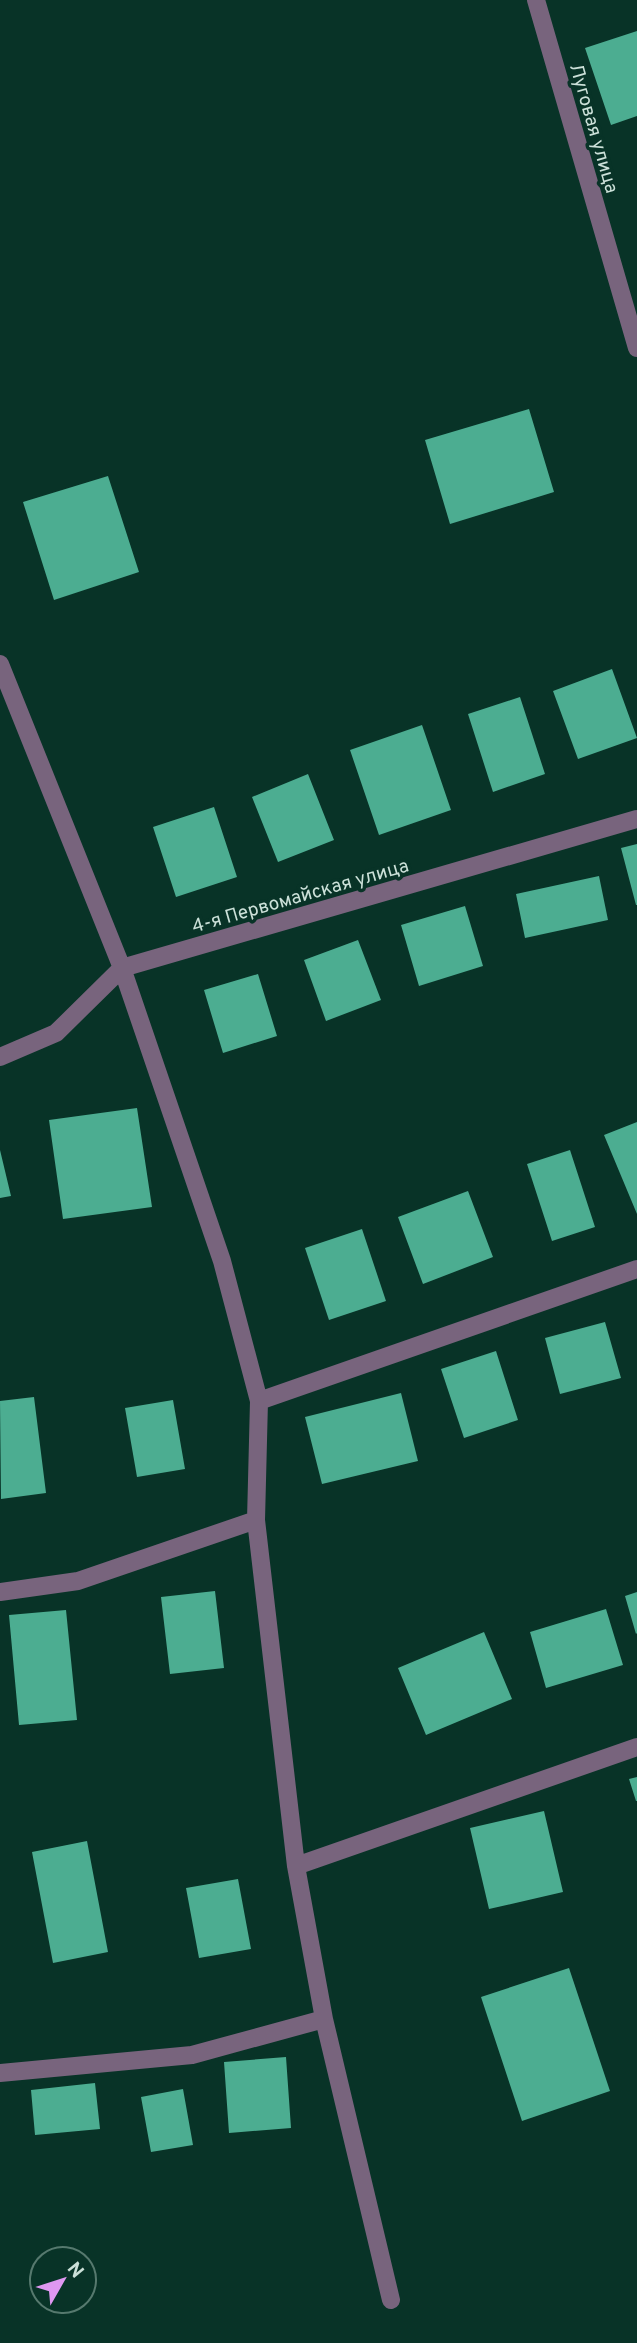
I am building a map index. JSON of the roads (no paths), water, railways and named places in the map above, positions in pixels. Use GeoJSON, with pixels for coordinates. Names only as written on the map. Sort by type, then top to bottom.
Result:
{"type":"FeatureCollection","features":[{"type":"Feature","properties":{"kind":"street","name":"Луговая улица"},"geometry":{"type":"LineString","coordinates":[[536,0],[637,348]]}},
{"type":"Feature","properties":{"kind":"street"},"geometry":{"type":"LineString","coordinates":[[0,664],[122,968],[222,1261],[259,1401],[256,1520],[296,1867],[324,2019],[391,2300]]}},
{"type":"Feature","properties":{"kind":"street","name":"4-я Первомайская улица"},"geometry":{"type":"LineString","coordinates":[[0,1057],[56,1033],[122,968],[637,819]]}},
{"type":"Feature","properties":{"kind":"street"},"geometry":{"type":"LineString","coordinates":[[259,1401],[637,1269]]}},
{"type":"Feature","properties":{"kind":"street"},"geometry":{"type":"LineString","coordinates":[[0,1592],[78,1581],[256,1520]]}},
{"type":"Feature","properties":{"kind":"street"},"geometry":{"type":"LineString","coordinates":[[296,1867],[637,1747]]}},
{"type":"Feature","properties":{"kind":"street"},"geometry":{"type":"LineString","coordinates":[[0,2073],[192,2055],[324,2019]]}}]}
